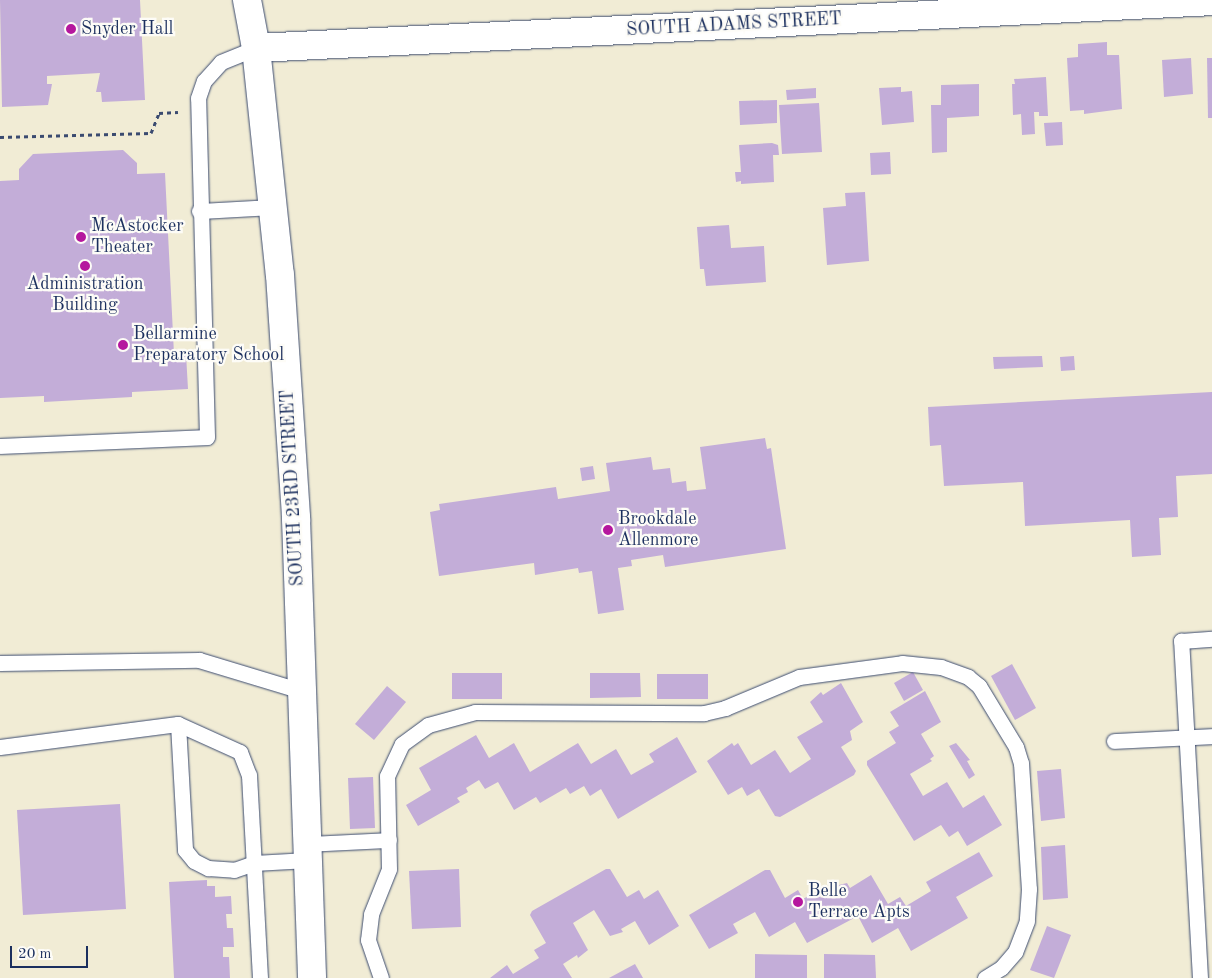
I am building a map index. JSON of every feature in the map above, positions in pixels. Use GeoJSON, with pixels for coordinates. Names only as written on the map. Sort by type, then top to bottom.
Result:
{"type":"FeatureCollection","features":[{"type":"Feature","properties":{"kind":"street","name":"SOUTH 23RD STREET"},"geometry":{"type":"LineString","coordinates":[[247,0],[256,48],[274,207],[296,518],[312,978]]}},
{"type":"Feature","properties":{"kind":"street","name":"SOUTH ADAMS STREET"},"geometry":{"type":"LineString","coordinates":[[256,48],[861,10],[1212,1]]}},
{"type":"Feature","properties":{"kind":"lane"},"geometry":{"type":"LineString","coordinates":[[0,446],[207,437],[196,112],[204,81],[214,70],[230,57],[256,48]]}},
{"type":"Feature","properties":{"kind":"lane"},"geometry":{"type":"LineString","coordinates":[[199,211],[274,207]]}},
{"type":"Feature","properties":{"kind":"lane"},"geometry":{"type":"LineString","coordinates":[[1200,978],[1181,641],[1212,639]]}},
{"type":"Feature","properties":{"kind":"lane"},"geometry":{"type":"LineString","coordinates":[[0,663],[200,660],[302,691]]}},
{"type":"Feature","properties":{"kind":"lane"},"geometry":{"type":"LineString","coordinates":[[381,978],[370,952],[368,931],[374,908],[387,878],[389,840],[386,790],[394,759],[413,734],[445,718],[497,712],[704,713],[725,708],[799,677],[885,664],[941,667],[968,677],[991,702],[1016,747],[1024,778],[1030,888],[1027,921],[1015,952],[1001,968],[985,978]]}},
{"type":"Feature","properties":{"kind":"lane"},"geometry":{"type":"LineString","coordinates":[[178,724],[185,850],[194,861],[208,868],[234,870],[254,863],[307,852],[389,840]]}},
{"type":"Feature","properties":{"kind":"lane"},"geometry":{"type":"LineString","coordinates":[[0,747],[178,724],[240,752],[249,775],[260,978]]}},
{"type":"Feature","properties":{"kind":"lane"},"geometry":{"type":"LineString","coordinates":[[1114,741],[1212,736]]}},
{"type":"Feature","properties":{"kind":"path"},"geometry":{"type":"LineString","coordinates":[[0,137],[151,133],[159,113],[196,112]]}},
{"type":"Feature","properties":{"kind":"building","name":"Snyder Hall"},"geometry":{"type":"Polygon","coordinates":[[[0,0],[140,0],[145,100],[102,102],[101,92],[96,92],[100,73],[47,76],[47,84],[52,84],[48,105],[2,107],[0,0]]]}},
{"type":"Feature","properties":{"kind":"building"},"geometry":{"type":"Polygon","coordinates":[[[1107,42],[1107,55],[1119,55],[1122,109],[1084,114],[1084,110],[1070,111],[1067,58],[1078,57],[1078,44],[1107,42]]]}},
{"type":"Feature","properties":{"kind":"building"},"geometry":{"type":"Polygon","coordinates":[[[1191,58],[1193,94],[1164,97],[1162,60],[1191,58]]]}},
{"type":"Feature","properties":{"kind":"building"},"geometry":{"type":"Polygon","coordinates":[[[1207,58],[1212,58],[1212,118],[1208,118],[1207,58]]]}},
{"type":"Feature","properties":{"kind":"building"},"geometry":{"type":"Polygon","coordinates":[[[1046,77],[1048,116],[1039,116],[1039,112],[1034,112],[1035,134],[1022,135],[1021,114],[1013,115],[1012,84],[1015,84],[1014,79],[1046,77]]]}},
{"type":"Feature","properties":{"kind":"building"},"geometry":{"type":"Polygon","coordinates":[[[979,84],[979,116],[947,118],[947,152],[932,153],[931,105],[941,105],[941,85],[979,84]]]}},
{"type":"Feature","properties":{"kind":"building"},"geometry":{"type":"Polygon","coordinates":[[[901,87],[901,92],[912,91],[914,122],[882,125],[879,88],[901,87]]]}},
{"type":"Feature","properties":{"kind":"building"},"geometry":{"type":"Polygon","coordinates":[[[816,88],[816,98],[787,100],[786,90],[816,88]]]}},
{"type":"Feature","properties":{"kind":"building"},"geometry":{"type":"Polygon","coordinates":[[[777,100],[777,123],[740,125],[739,101],[777,100]]]}},
{"type":"Feature","properties":{"kind":"building"},"geometry":{"type":"Polygon","coordinates":[[[819,103],[822,152],[782,154],[779,105],[819,103]]]}},
{"type":"Feature","properties":{"kind":"building"},"geometry":{"type":"Polygon","coordinates":[[[1062,122],[1063,145],[1046,146],[1044,123],[1062,122]]]}},
{"type":"Feature","properties":{"kind":"building"},"geometry":{"type":"Polygon","coordinates":[[[772,143],[778,145],[779,155],[773,155],[774,182],[741,184],[741,181],[736,182],[735,172],[741,172],[739,145],[772,143]]]}},
{"type":"Feature","properties":{"kind":"building","name":"Administration Building"},"geometry":{"type":"Polygon","coordinates":[[[123,150],[137,163],[137,174],[165,173],[174,354],[186,354],[188,389],[132,392],[132,397],[44,402],[44,396],[0,398],[0,181],[19,180],[19,169],[33,154],[123,150]]]}},
{"type":"Feature","properties":{"kind":"building"},"geometry":{"type":"Polygon","coordinates":[[[890,152],[891,174],[871,175],[870,153],[890,152]]]}},
{"type":"Feature","properties":{"kind":"building"},"geometry":{"type":"Polygon","coordinates":[[[865,192],[869,261],[827,265],[823,208],[846,206],[845,193],[865,192]]]}},
{"type":"Feature","properties":{"kind":"building"},"geometry":{"type":"Polygon","coordinates":[[[729,225],[731,248],[764,246],[766,282],[706,286],[704,269],[700,269],[697,227],[729,225]]]}},
{"type":"Feature","properties":{"kind":"building"},"geometry":{"type":"Polygon","coordinates":[[[1042,356],[1043,367],[994,369],[993,357],[1042,356]]]}},
{"type":"Feature","properties":{"kind":"building"},"geometry":{"type":"Polygon","coordinates":[[[1074,356],[1075,370],[1061,371],[1060,357],[1074,356]]]}},
{"type":"Feature","properties":{"kind":"building"},"geometry":{"type":"Polygon","coordinates":[[[1212,392],[1212,474],[1176,476],[1178,517],[1159,518],[1161,555],[1132,557],[1130,520],[1025,526],[1023,482],[944,486],[941,445],[930,446],[928,407],[1212,392]]]}},
{"type":"Feature","properties":{"kind":"building","name":"Brookdale Allenmore"},"geometry":{"type":"Polygon","coordinates":[[[765,438],[767,449],[771,448],[786,549],[665,567],[663,555],[631,560],[632,566],[618,568],[624,610],[598,614],[592,571],[579,573],[578,568],[535,575],[534,563],[439,576],[430,512],[440,510],[439,504],[556,487],[558,499],[610,491],[606,463],[651,457],[653,470],[670,468],[672,483],[686,481],[687,491],[706,489],[700,447],[765,438]]]}},
{"type":"Feature","properties":{"kind":"building"},"geometry":{"type":"Polygon","coordinates":[[[593,466],[595,479],[582,481],[580,468],[593,466]]]}},
{"type":"Feature","properties":{"kind":"building"},"geometry":{"type":"Polygon","coordinates":[[[1012,664],[1036,708],[1015,720],[991,676],[1012,664]]]}},
{"type":"Feature","properties":{"kind":"building"},"geometry":{"type":"Polygon","coordinates":[[[913,672],[923,690],[904,701],[894,683],[913,672]]]}},
{"type":"Feature","properties":{"kind":"building"},"geometry":{"type":"Polygon","coordinates":[[[452,673],[502,673],[502,699],[452,699],[452,673]]]}},
{"type":"Feature","properties":{"kind":"building"},"geometry":{"type":"Polygon","coordinates":[[[590,673],[640,673],[641,697],[590,698],[590,673]]]}},
{"type":"Feature","properties":{"kind":"building"},"geometry":{"type":"Polygon","coordinates":[[[657,674],[708,674],[708,699],[657,699],[657,674]]]}},
{"type":"Feature","properties":{"kind":"building"},"geometry":{"type":"Polygon","coordinates":[[[841,683],[863,722],[850,731],[852,740],[841,747],[856,771],[854,775],[780,817],[775,816],[759,789],[747,796],[742,787],[728,795],[707,761],[732,743],[734,746],[738,743],[751,765],[775,750],[790,773],[811,759],[797,737],[823,722],[810,702],[821,692],[823,695],[841,683]]]}},
{"type":"Feature","properties":{"kind":"building"},"geometry":{"type":"Polygon","coordinates":[[[387,686],[406,702],[374,740],[355,724],[387,686]]]}},
{"type":"Feature","properties":{"kind":"building"},"geometry":{"type":"Polygon","coordinates":[[[925,691],[941,722],[921,734],[934,756],[930,759],[932,761],[910,774],[923,796],[947,782],[963,808],[984,795],[1002,825],[967,846],[958,831],[949,837],[941,825],[914,841],[867,765],[867,761],[896,743],[889,732],[899,726],[890,712],[925,691]]]}},
{"type":"Feature","properties":{"kind":"building"},"geometry":{"type":"Polygon","coordinates":[[[476,735],[489,758],[514,743],[530,772],[578,743],[591,764],[616,749],[631,775],[654,762],[649,754],[677,737],[697,772],[618,819],[601,789],[590,796],[584,786],[570,794],[566,788],[540,803],[536,797],[514,810],[498,782],[485,789],[479,780],[466,788],[468,792],[457,798],[460,802],[418,826],[406,805],[431,790],[419,768],[476,735]]]}},
{"type":"Feature","properties":{"kind":"building"},"geometry":{"type":"Polygon","coordinates":[[[956,743],[970,760],[967,761],[975,775],[969,779],[949,746],[956,743]]]}},
{"type":"Feature","properties":{"kind":"building"},"geometry":{"type":"Polygon","coordinates":[[[1061,769],[1065,818],[1041,821],[1037,771],[1061,769]]]}},
{"type":"Feature","properties":{"kind":"building"},"geometry":{"type":"Polygon","coordinates":[[[373,777],[375,828],[350,829],[348,778],[373,777]]]}},
{"type":"Feature","properties":{"kind":"building"},"geometry":{"type":"Polygon","coordinates":[[[120,804],[126,909],[23,915],[17,810],[120,804]]]}},
{"type":"Feature","properties":{"kind":"building"},"geometry":{"type":"Polygon","coordinates":[[[1065,845],[1068,898],[1043,900],[1041,847],[1065,845]]]}},
{"type":"Feature","properties":{"kind":"building","name":"Belle Terrace Apts"},"geometry":{"type":"Polygon","coordinates":[[[979,852],[993,876],[956,897],[968,918],[911,951],[898,928],[872,943],[858,916],[807,943],[795,922],[769,937],[755,912],[733,924],[738,933],[709,949],[689,915],[765,870],[770,870],[785,898],[798,890],[803,899],[817,891],[821,898],[839,885],[847,883],[850,888],[871,875],[888,904],[900,897],[906,906],[931,891],[926,882],[979,852]]]}},
{"type":"Feature","properties":{"kind":"building"},"geometry":{"type":"Polygon","coordinates":[[[459,869],[461,927],[412,929],[409,871],[459,869]]]}},
{"type":"Feature","properties":{"kind":"building"},"geometry":{"type":"Polygon","coordinates":[[[606,869],[610,869],[627,897],[639,890],[644,899],[658,890],[679,926],[649,945],[635,921],[621,929],[623,932],[610,936],[594,910],[573,923],[588,950],[578,958],[577,955],[563,964],[572,978],[490,978],[507,965],[513,974],[539,958],[534,950],[546,943],[530,915],[532,911],[606,869]]]}},
{"type":"Feature","properties":{"kind":"building"},"geometry":{"type":"Polygon","coordinates":[[[207,880],[207,886],[215,886],[215,897],[231,896],[232,914],[226,914],[227,928],[233,928],[234,947],[223,947],[223,957],[229,957],[230,978],[174,978],[169,882],[207,880]]]}},
{"type":"Feature","properties":{"kind":"building"},"geometry":{"type":"Polygon","coordinates":[[[1047,926],[1071,935],[1054,978],[1030,970],[1047,926]]]}},
{"type":"Feature","properties":{"kind":"building"},"geometry":{"type":"Polygon","coordinates":[[[755,954],[807,955],[807,978],[755,978],[755,954]]]}},
{"type":"Feature","properties":{"kind":"building"},"geometry":{"type":"Polygon","coordinates":[[[824,954],[875,955],[876,978],[824,978],[824,954]]]}},
{"type":"Feature","properties":{"kind":"building"},"geometry":{"type":"Polygon","coordinates":[[[635,964],[643,978],[609,978],[635,964]]]}},
{"type":"Feature","properties":{"kind":"place","name":"Snyder Hall"},"geometry":{"type":"Point","coordinates":[71,29]}},
{"type":"Feature","properties":{"kind":"place","name":"McAstocker Theater"},"geometry":{"type":"Point","coordinates":[81,237]}},
{"type":"Feature","properties":{"kind":"place","name":"Administration Building"},"geometry":{"type":"Point","coordinates":[85,266]}},
{"type":"Feature","properties":{"kind":"place","name":"Bellarmine Preparatory School"},"geometry":{"type":"Point","coordinates":[123,345]}},
{"type":"Feature","properties":{"kind":"place","name":"Brookdale Allenmore"},"geometry":{"type":"Point","coordinates":[608,530]}},
{"type":"Feature","properties":{"kind":"place","name":"Belle Terrace Apts"},"geometry":{"type":"Point","coordinates":[798,902]}}]}
